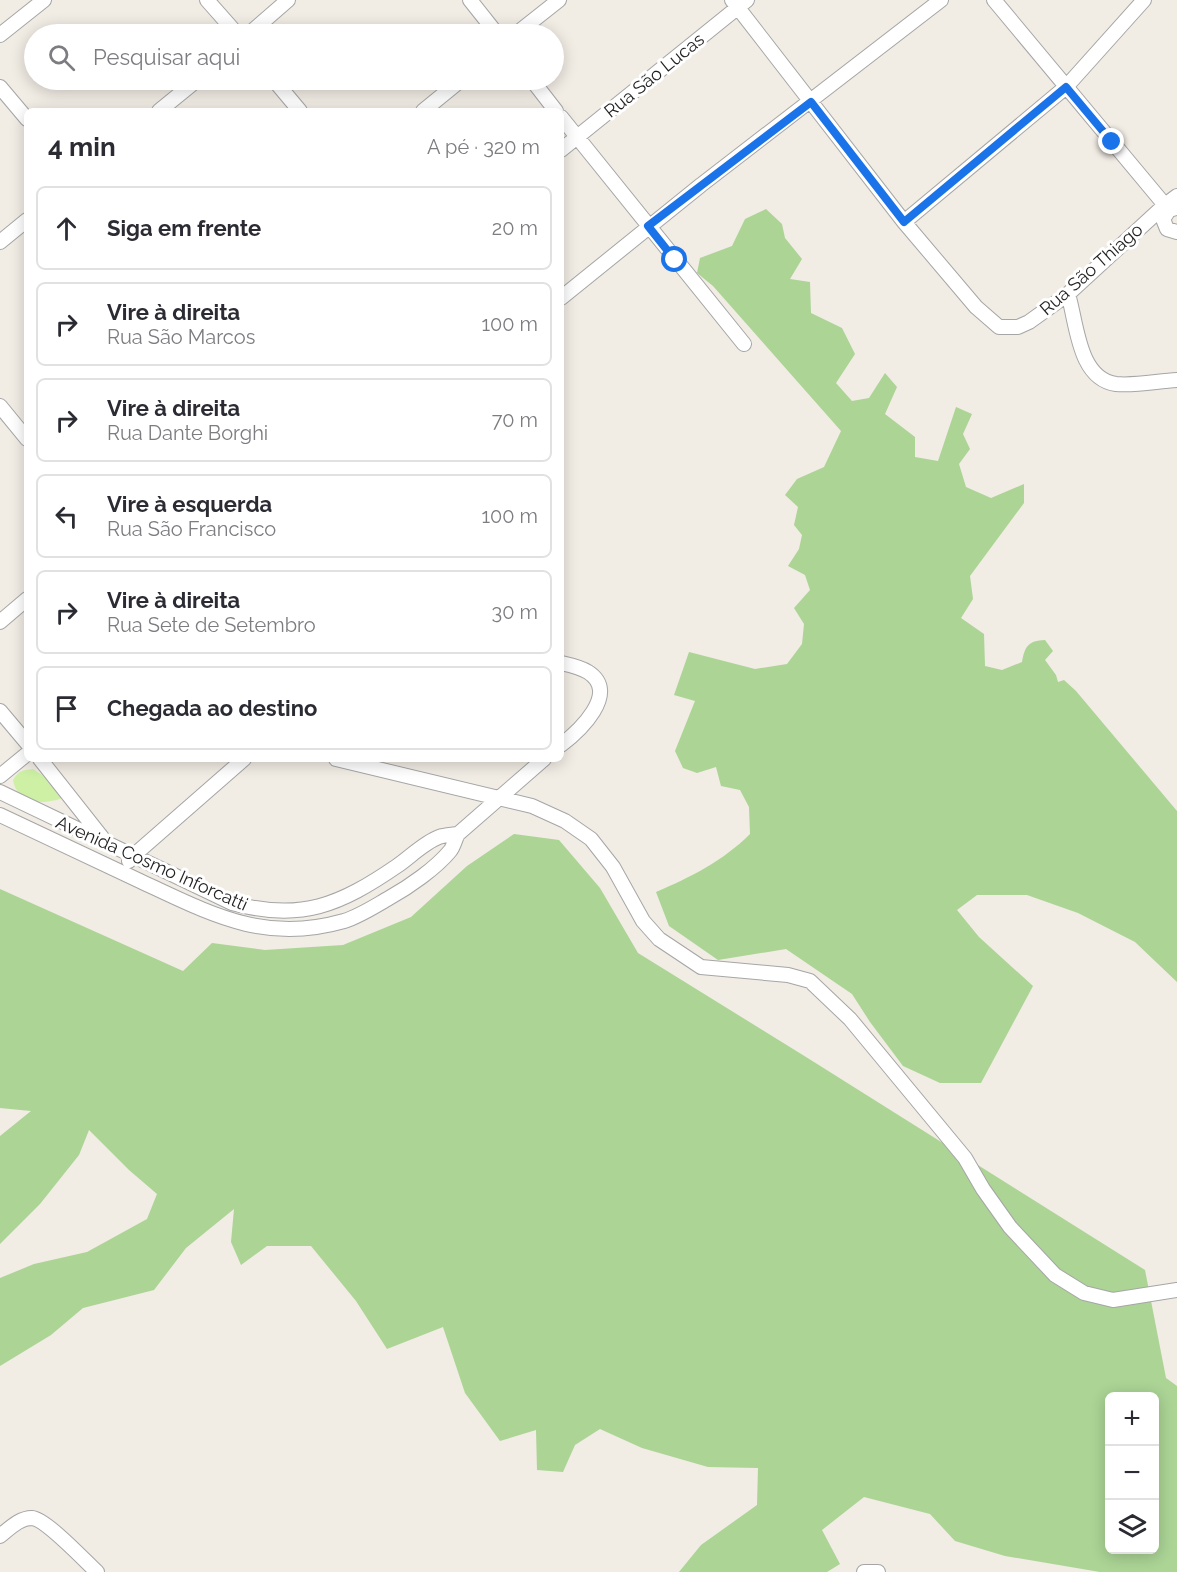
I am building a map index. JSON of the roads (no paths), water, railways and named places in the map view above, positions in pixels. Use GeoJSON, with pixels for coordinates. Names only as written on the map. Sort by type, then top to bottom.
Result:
{"type":"FeatureCollection","features":[{"type":"Feature","properties":{"kind":"street"},"geometry":{"type":"LineString","coordinates":[[0,35],[44,0]]}},
{"type":"Feature","properties":{"kind":"street"},"geometry":{"type":"LineString","coordinates":[[207,0],[228,24]]}},
{"type":"Feature","properties":{"kind":"street"},"geometry":{"type":"LineString","coordinates":[[260,24],[288,0]]}},
{"type":"Feature","properties":{"kind":"street"},"geometry":{"type":"LineString","coordinates":[[470,0],[489,24]]}},
{"type":"Feature","properties":{"kind":"street"},"geometry":{"type":"LineString","coordinates":[[529,24],[559,0]]}},
{"type":"Feature","properties":{"kind":"street"},"geometry":{"type":"LineString","coordinates":[[564,296],[648,226],[941,0]]}},
{"type":"Feature","properties":{"kind":"street"},"geometry":{"type":"LineString","coordinates":[[994,0],[1170,208],[1163,219],[1164,224],[1167,229],[1177,234]]}},
{"type":"Feature","properties":{"kind":"street"},"geometry":{"type":"LineString","coordinates":[[739,2],[811,102],[904,222],[1066,87],[1144,0]]}},
{"type":"Feature","properties":{"kind":"street","name":"Rua São Lucas"},"geometry":{"type":"LineString","coordinates":[[564,147],[739,2]]}},
{"type":"Feature","properties":{"kind":"street"},"geometry":{"type":"LineString","coordinates":[[0,87],[24,115]]}},
{"type":"Feature","properties":{"kind":"street"},"geometry":{"type":"LineString","coordinates":[[163,108],[184,90]]}},
{"type":"Feature","properties":{"kind":"street"},"geometry":{"type":"LineString","coordinates":[[282,90],[297,108]]}},
{"type":"Feature","properties":{"kind":"street"},"geometry":{"type":"LineString","coordinates":[[427,108],[449,90]]}},
{"type":"Feature","properties":{"kind":"street"},"geometry":{"type":"LineString","coordinates":[[540,90],[554,108]]}},
{"type":"Feature","properties":{"kind":"street"},"geometry":{"type":"LineString","coordinates":[[564,121],[744,344]]}},
{"type":"Feature","properties":{"kind":"street","name":"Rua São Thiago"},"geometry":{"type":"LineString","coordinates":[[904,222],[976,307],[999,327],[1018,327],[1029,322],[1068,294],[1170,208],[1177,196]]}},
{"type":"Feature","properties":{"kind":"street"},"geometry":{"type":"LineString","coordinates":[[0,242],[24,222]]}},
{"type":"Feature","properties":{"kind":"street"},"geometry":{"type":"LineString","coordinates":[[1068,294],[1086,359],[1090,370],[1096,376],[1105,382],[1118,384],[1177,380]]}},
{"type":"Feature","properties":{"kind":"street"},"geometry":{"type":"LineString","coordinates":[[0,406],[24,434]]}},
{"type":"Feature","properties":{"kind":"street"},"geometry":{"type":"LineString","coordinates":[[0,622],[24,602]]}},
{"type":"Feature","properties":{"kind":"street"},"geometry":{"type":"LineString","coordinates":[[564,664],[589,673],[594,677],[600,689],[600,696],[588,720],[564,744]]}},
{"type":"Feature","properties":{"kind":"street"},"geometry":{"type":"LineString","coordinates":[[0,711],[24,739]]}},
{"type":"Feature","properties":{"kind":"street"},"geometry":{"type":"LineString","coordinates":[[0,776],[24,756]]}},
{"type":"Feature","properties":{"kind":"street"},"geometry":{"type":"LineString","coordinates":[[42,762],[107,844]]}},
{"type":"Feature","properties":{"kind":"street"},"geometry":{"type":"LineString","coordinates":[[122,872],[133,856],[241,762]]}},
{"type":"Feature","properties":{"kind":"street"},"geometry":{"type":"LineString","coordinates":[[348,762],[532,807],[557,818],[591,839],[614,867],[643,921],[659,939],[701,967],[788,975],[810,981],[850,1019],[965,1158],[1010,1227],[1055,1275],[1084,1293],[1113,1300],[1177,1290]]}},
{"type":"Feature","properties":{"kind":"street"},"geometry":{"type":"LineString","coordinates":[[458,834],[540,762]]}},
{"type":"Feature","properties":{"kind":"street","name":"Avenida Cosmo Inforcatti"},"geometry":{"type":"LineString","coordinates":[[0,792],[232,903],[256,909],[288,911],[325,906],[350,896],[380,878],[438,837],[458,834]]}},
{"type":"Feature","properties":{"kind":"street","name":"Avenida Cosmo Inforcatti"},"geometry":{"type":"LineString","coordinates":[[0,815],[202,910],[238,924],[283,930],[345,921],[394,896],[417,880],[451,850],[458,834]]}},
{"type":"Feature","properties":{"kind":"street"},"geometry":{"type":"LineString","coordinates":[[0,1536],[25,1519],[39,1520],[97,1572]]}},
{"type":"Feature","properties":{"kind":"street"},"geometry":{"type":"LineString","coordinates":[[865,1572],[878,1572]]}}]}
